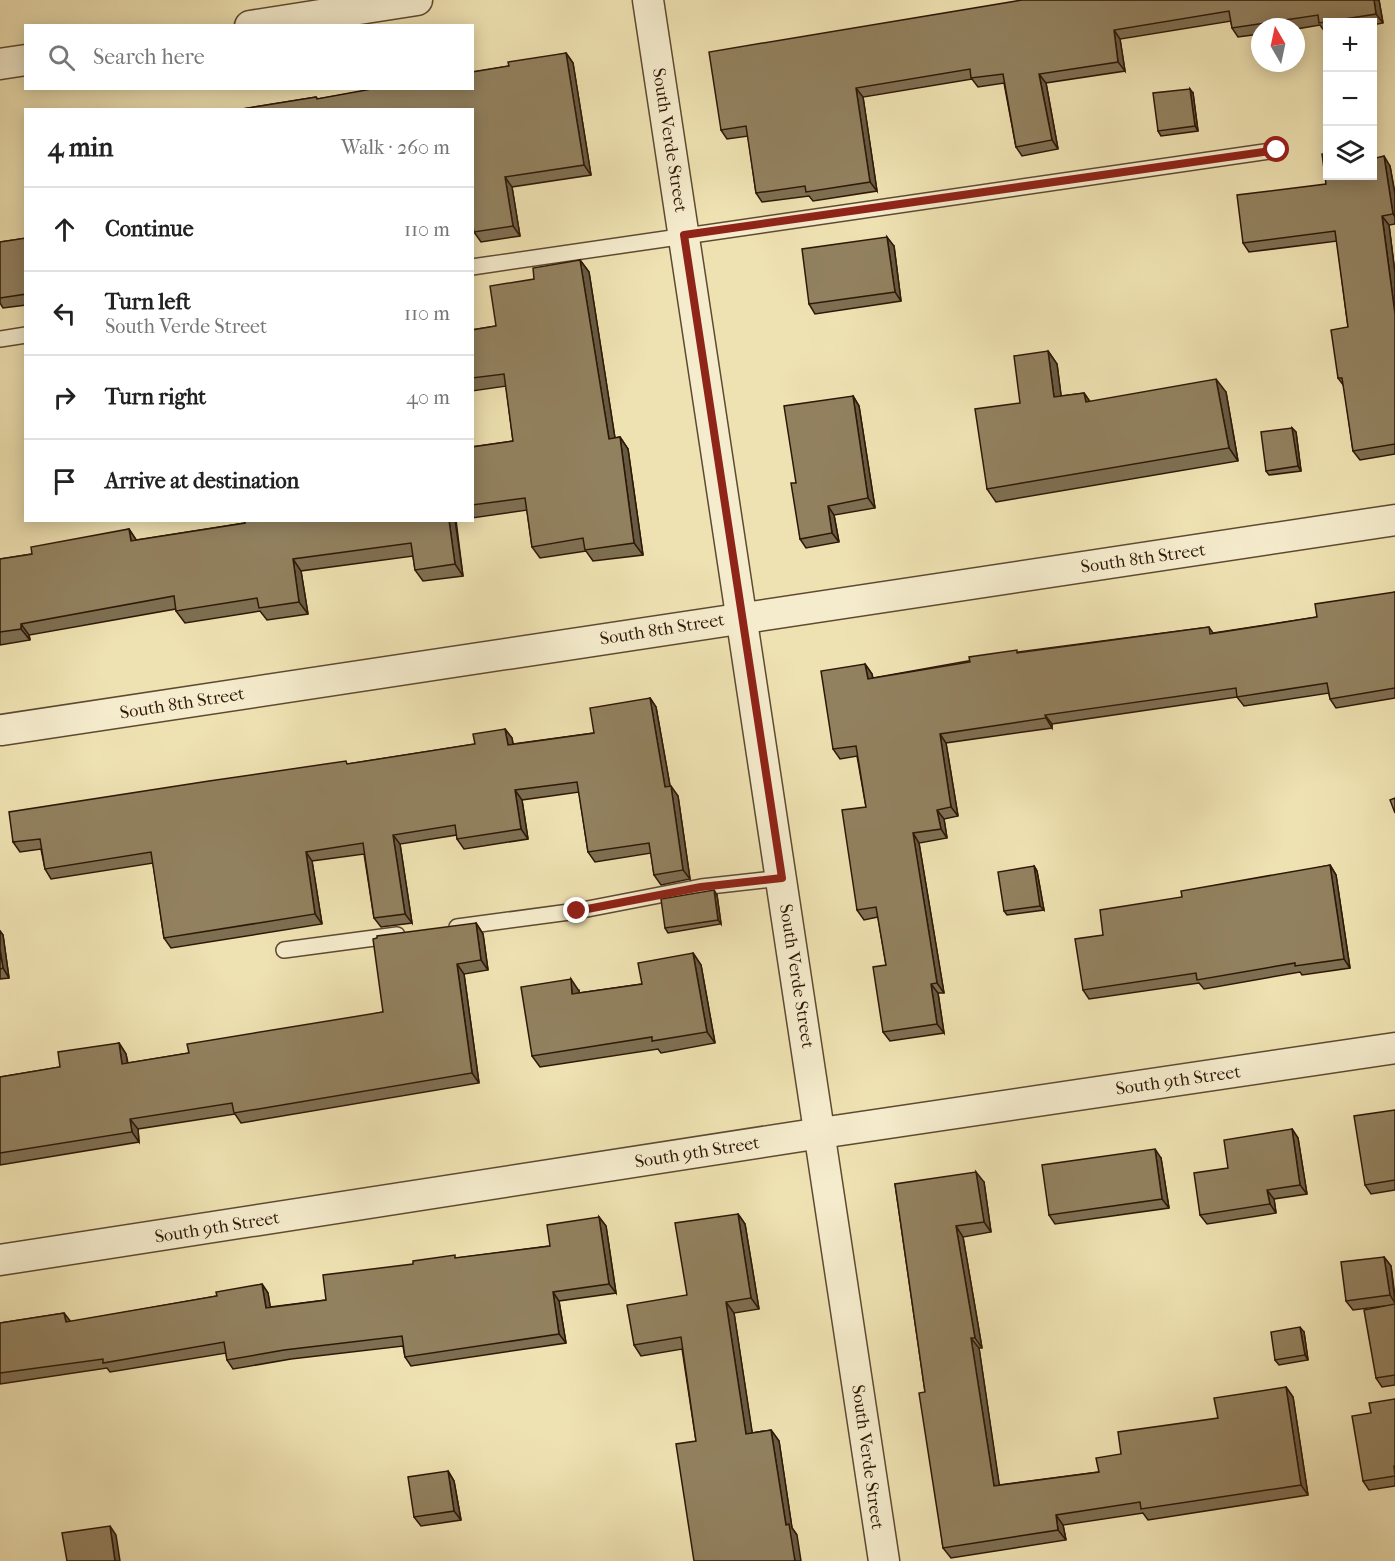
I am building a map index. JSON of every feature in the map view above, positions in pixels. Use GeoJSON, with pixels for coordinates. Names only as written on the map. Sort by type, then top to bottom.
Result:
{"type":"FeatureCollection","features":[{"type":"Feature","properties":{"kind":"street"},"geometry":{"type":"LineString","coordinates":[[263,24],[417,0]]}},
{"type":"Feature","properties":{"kind":"street","name":"South Verde Street"},"geometry":{"type":"LineString","coordinates":[[648,0],[884,1561]]}},
{"type":"Feature","properties":{"kind":"street"},"geometry":{"type":"LineString","coordinates":[[0,64],[24,60]]}},
{"type":"Feature","properties":{"kind":"street","name":"South 8th Street"},"geometry":{"type":"LineString","coordinates":[[2,730],[1395,520]]}},
{"type":"Feature","properties":{"kind":"street","name":"South 9th Street"},"geometry":{"type":"LineString","coordinates":[[0,1260],[821,1133],[1395,1048]]}},
{"type":"Feature","properties":{"kind":"lane"},"geometry":{"type":"LineString","coordinates":[[474,267],[1277,150]]}},
{"type":"Feature","properties":{"kind":"lane"},"geometry":{"type":"LineString","coordinates":[[0,339],[24,335]]}},
{"type":"Feature","properties":{"kind":"lane"},"geometry":{"type":"LineString","coordinates":[[438,929],[577,911],[701,887],[782,878]]}},
{"type":"Feature","properties":{"kind":"lane"},"geometry":{"type":"LineString","coordinates":[[284,950],[414,933]]}},
{"type":"Feature","properties":{"kind":"building"},"geometry":{"type":"Polygon","coordinates":[[[1022,0],[1374,0],[1376,14],[1351,18],[1323,18],[1323,22],[1319,23],[1318,15],[1298,18],[1251,18],[1251,25],[1232,28],[1229,11],[1114,30],[1118,62],[1039,74],[1052,140],[1016,147],[1003,74],[971,78],[970,69],[856,88],[870,182],[806,192],[805,186],[756,193],[746,126],[721,130],[709,52],[1022,0]]]}},
{"type":"Feature","properties":{"kind":"building"},"geometry":{"type":"Polygon","coordinates":[[[566,53],[584,165],[505,177],[513,226],[474,232],[474,108],[248,108],[366,90],[474,90],[474,72],[509,66],[508,62],[566,53]]]}},
{"type":"Feature","properties":{"kind":"building"},"geometry":{"type":"Polygon","coordinates":[[[1190,89],[1195,126],[1158,131],[1153,93],[1190,89]]]}},
{"type":"Feature","properties":{"kind":"building"},"geometry":{"type":"Polygon","coordinates":[[[1384,156],[1393,214],[1382,216],[1395,314],[1395,444],[1353,451],[1342,378],[1338,378],[1331,330],[1348,327],[1335,231],[1243,243],[1237,195],[1326,184],[1325,180],[1377,180],[1377,158],[1384,156]]]}},
{"type":"Feature","properties":{"kind":"building"},"geometry":{"type":"Polygon","coordinates":[[[887,237],[895,292],[809,304],[802,249],[887,237]]]}},
{"type":"Feature","properties":{"kind":"building"},"geometry":{"type":"Polygon","coordinates":[[[24,238],[24,294],[0,298],[0,242],[24,238]]]}},
{"type":"Feature","properties":{"kind":"building"},"geometry":{"type":"Polygon","coordinates":[[[580,260],[609,439],[620,437],[634,543],[585,550],[583,538],[532,547],[525,498],[474,505],[474,447],[513,441],[504,374],[474,378],[474,330],[496,326],[490,286],[534,279],[533,268],[580,260]]]}},
{"type":"Feature","properties":{"kind":"building"},"geometry":{"type":"Polygon","coordinates":[[[1048,351],[1054,397],[1084,393],[1086,402],[1216,379],[1229,448],[987,489],[975,409],[1020,403],[1014,356],[1048,351]]]}},
{"type":"Feature","properties":{"kind":"building"},"geometry":{"type":"Polygon","coordinates":[[[853,396],[868,498],[828,506],[832,533],[800,539],[791,483],[796,483],[784,406],[853,396]]]}},
{"type":"Feature","properties":{"kind":"building"},"geometry":{"type":"Polygon","coordinates":[[[1292,428],[1298,466],[1266,471],[1261,432],[1292,428]]]}},
{"type":"Feature","properties":{"kind":"building"},"geometry":{"type":"Polygon","coordinates":[[[449,522],[455,564],[415,570],[411,543],[293,559],[299,602],[259,608],[257,598],[176,611],[174,596],[21,624],[21,629],[0,632],[0,559],[32,554],[31,547],[129,529],[131,541],[245,523],[449,522]]]}},
{"type":"Feature","properties":{"kind":"building"},"geometry":{"type":"Polygon","coordinates":[[[1395,592],[1395,688],[1330,699],[1327,683],[1237,697],[1236,688],[1045,715],[1046,718],[940,734],[951,807],[937,810],[941,829],[913,833],[937,983],[931,984],[937,1024],[883,1032],[873,967],[886,965],[876,907],[857,910],[842,810],[866,807],[856,746],[833,749],[821,671],[865,664],[868,679],[970,662],[969,657],[1017,650],[1017,653],[1209,627],[1210,634],[1317,617],[1315,604],[1395,592]]]}},
{"type":"Feature","properties":{"kind":"building"},"geometry":{"type":"Polygon","coordinates":[[[650,698],[665,787],[671,786],[683,870],[654,875],[649,843],[588,852],[577,782],[515,790],[521,829],[457,839],[455,825],[393,835],[405,914],[374,918],[363,843],[306,852],[315,914],[164,938],[151,852],[45,869],[40,839],[13,842],[9,812],[346,761],[347,764],[475,744],[473,734],[505,729],[508,745],[594,733],[590,708],[650,698]]]}},
{"type":"Feature","properties":{"kind":"building"},"geometry":{"type":"Polygon","coordinates":[[[1395,798],[1395,813],[1390,800],[1395,798]]]}},
{"type":"Feature","properties":{"kind":"building"},"geometry":{"type":"Polygon","coordinates":[[[1330,865],[1344,959],[1295,966],[1295,963],[1197,980],[1196,973],[1083,990],[1075,939],[1103,935],[1100,910],[1182,897],[1181,891],[1330,865]]]}},
{"type":"Feature","properties":{"kind":"building"},"geometry":{"type":"Polygon","coordinates":[[[1034,866],[1040,906],[1004,911],[998,872],[1034,866]]]}},
{"type":"Feature","properties":{"kind":"building"},"geometry":{"type":"Polygon","coordinates":[[[714,890],[718,920],[665,928],[661,899],[714,890]]]}},
{"type":"Feature","properties":{"kind":"building"},"geometry":{"type":"Polygon","coordinates":[[[476,923],[481,960],[457,964],[472,1073],[234,1113],[232,1103],[130,1119],[132,1132],[0,1153],[0,1077],[60,1067],[58,1052],[119,1043],[122,1064],[189,1053],[187,1044],[383,1012],[373,939],[377,936],[476,923]]]}},
{"type":"Feature","properties":{"kind":"building"},"geometry":{"type":"Polygon","coordinates":[[[0,950],[3,968],[0,969],[0,950]]]}},
{"type":"Feature","properties":{"kind":"building"},"geometry":{"type":"Polygon","coordinates":[[[693,953],[707,1032],[652,1041],[652,1037],[532,1056],[521,987],[571,979],[572,994],[642,984],[638,963],[693,953]]]}},
{"type":"Feature","properties":{"kind":"building"},"geometry":{"type":"Polygon","coordinates":[[[1395,1110],[1395,1180],[1365,1185],[1354,1116],[1395,1110]]]}},
{"type":"Feature","properties":{"kind":"building"},"geometry":{"type":"Polygon","coordinates":[[[1292,1129],[1300,1185],[1267,1190],[1270,1204],[1200,1215],[1194,1173],[1228,1168],[1224,1140],[1292,1129]]]}},
{"type":"Feature","properties":{"kind":"building"},"geometry":{"type":"Polygon","coordinates":[[[1155,1149],[1162,1199],[1049,1215],[1042,1165],[1155,1149]]]}},
{"type":"Feature","properties":{"kind":"building"},"geometry":{"type":"Polygon","coordinates":[[[976,1172],[984,1222],[956,1226],[975,1338],[971,1338],[994,1486],[1099,1472],[1096,1458],[1121,1454],[1118,1432],[1218,1418],[1214,1398],[1286,1387],[1301,1485],[1141,1509],[1140,1502],[1056,1515],[1058,1530],[943,1548],[919,1393],[925,1392],[895,1184],[976,1172]]]}},
{"type":"Feature","properties":{"kind":"building"},"geometry":{"type":"Polygon","coordinates":[[[738,1214],[751,1298],[726,1302],[746,1434],[771,1430],[786,1525],[789,1524],[795,1561],[694,1561],[676,1444],[696,1441],[681,1337],[634,1345],[627,1305],[687,1295],[675,1223],[738,1214]]]}},
{"type":"Feature","properties":{"kind":"building"},"geometry":{"type":"Polygon","coordinates":[[[599,1217],[609,1284],[553,1292],[559,1334],[405,1357],[402,1336],[284,1350],[227,1360],[224,1342],[103,1363],[103,1359],[0,1373],[0,1323],[64,1313],[66,1322],[217,1296],[216,1292],[262,1284],[266,1308],[326,1300],[323,1275],[413,1264],[413,1261],[455,1255],[455,1258],[550,1246],[547,1225],[599,1217]]]}},
{"type":"Feature","properties":{"kind":"building"},"geometry":{"type":"Polygon","coordinates":[[[1384,1257],[1390,1295],[1346,1301],[1341,1262],[1384,1257]]]}},
{"type":"Feature","properties":{"kind":"building"},"geometry":{"type":"Polygon","coordinates":[[[1395,1304],[1395,1375],[1376,1378],[1364,1310],[1395,1304]]]}},
{"type":"Feature","properties":{"kind":"building"},"geometry":{"type":"Polygon","coordinates":[[[1300,1327],[1305,1355],[1275,1360],[1271,1332],[1300,1327]]]}},
{"type":"Feature","properties":{"kind":"building"},"geometry":{"type":"Polygon","coordinates":[[[1395,1399],[1395,1476],[1363,1481],[1352,1416],[1371,1413],[1369,1403],[1395,1399]]]}},
{"type":"Feature","properties":{"kind":"building"},"geometry":{"type":"Polygon","coordinates":[[[448,1471],[454,1511],[414,1517],[408,1477],[448,1471]]]}},
{"type":"Feature","properties":{"kind":"building"},"geometry":{"type":"Polygon","coordinates":[[[110,1526],[115,1561],[67,1561],[62,1533],[110,1526]]]}},
{"type":"Feature","properties":{"kind":"route"},"geometry":{"type":"LineString","coordinates":[[577,911],[701,887],[782,878],[684,235],[1277,150]]}}]}
